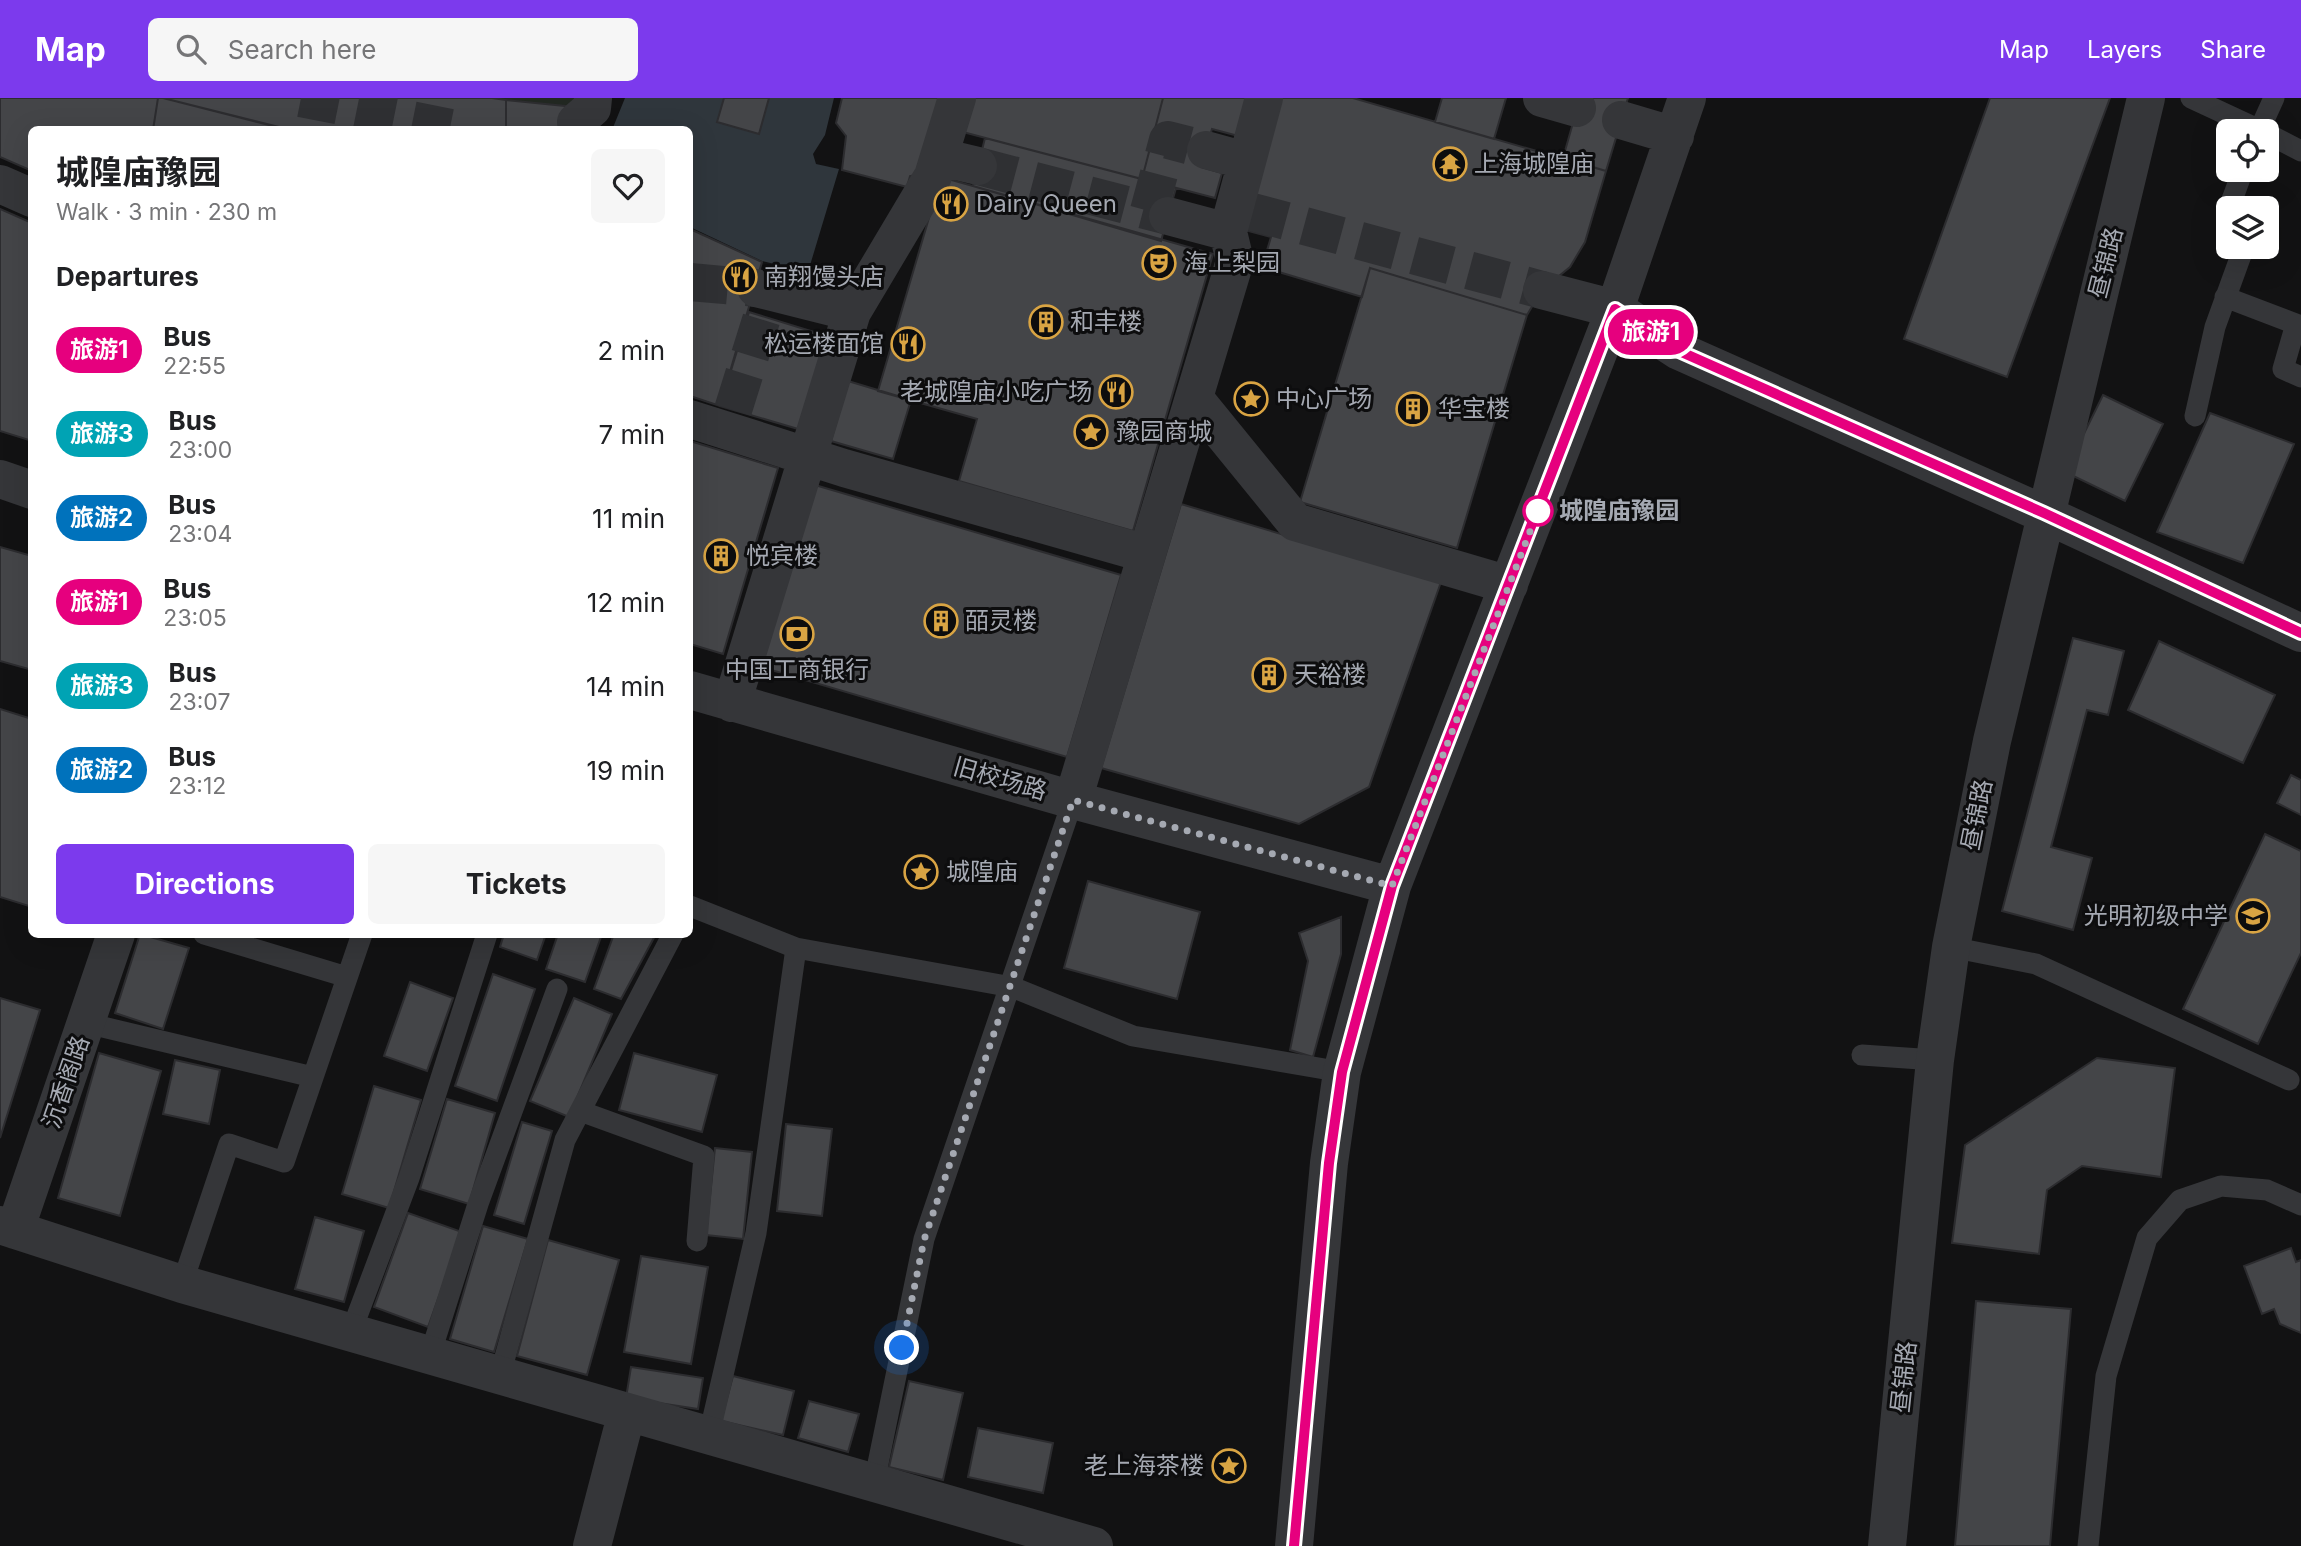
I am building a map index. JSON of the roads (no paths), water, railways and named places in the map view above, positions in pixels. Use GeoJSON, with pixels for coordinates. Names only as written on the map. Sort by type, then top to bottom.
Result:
{"type":"FeatureCollection","features":[{"type":"Feature","properties":{"kind":"street"},"geometry":{"type":"LineString","coordinates":[[732,703],[852,312],[933,176],[957,98]]}},
{"type":"Feature","properties":{"kind":"street"},"geometry":{"type":"LineString","coordinates":[[1073,800],[1235,261],[1237,217],[1247,161],[1264,98]]}},
{"type":"Feature","properties":{"kind":"street"},"geometry":{"type":"LineString","coordinates":[[1294,1546],[1329,1163],[1342,1072],[1392,886],[1615,309],[1687,98]]}},
{"type":"Feature","properties":{"kind":"street","name":"昼锦路"},"geometry":{"type":"LineString","coordinates":[[1887,1546],[1935,1060],[1951,947],[1992,741],[2044,513],[2146,98]]}},
{"type":"Feature","properties":{"kind":"street"},"geometry":{"type":"LineString","coordinates":[[1621,120],[1675,136]]}},
{"type":"Feature","properties":{"kind":"street"},"geometry":{"type":"LineString","coordinates":[[1206,150],[1247,161]]}},
{"type":"Feature","properties":{"kind":"street"},"geometry":{"type":"LineString","coordinates":[[940,157],[978,166]]}},
{"type":"Feature","properties":{"kind":"street"},"geometry":{"type":"LineString","coordinates":[[0,184],[28,196]]}},
{"type":"Feature","properties":{"kind":"street"},"geometry":{"type":"LineString","coordinates":[[1168,216],[1237,217]]}},
{"type":"Feature","properties":{"kind":"street"},"geometry":{"type":"LineString","coordinates":[[766,290],[852,312]]}},
{"type":"Feature","properties":{"kind":"street"},"geometry":{"type":"LineString","coordinates":[[1542,290],[1615,309],[1679,351],[2044,513],[2301,633]]}},
{"type":"Feature","properties":{"kind":"street"},"geometry":{"type":"LineString","coordinates":[[1195,398],[1295,522],[1509,585]]}},
{"type":"Feature","properties":{"kind":"street"},"geometry":{"type":"LineString","coordinates":[[693,419],[730,420],[806,456],[1147,554]]}},
{"type":"Feature","properties":{"kind":"street"},"geometry":{"type":"LineString","coordinates":[[0,479],[28,489]]}},
{"type":"Feature","properties":{"kind":"street","name":"旧校场路"},"geometry":{"type":"LineString","coordinates":[[693,691],[1073,800],[1392,886]]}},
{"type":"Feature","properties":{"kind":"street","name":"沉香阁路"},"geometry":{"type":"LineString","coordinates":[[8,1228],[86,1023],[115,938]]}},
{"type":"Feature","properties":{"kind":"street"},"geometry":{"type":"LineString","coordinates":[[8,1228],[182,1284],[1094,1546]]}},
{"type":"Feature","properties":{"kind":"street"},"geometry":{"type":"LineString","coordinates":[[592,1546],[627,1412]]}},
{"type":"Feature","properties":{"kind":"lane"},"geometry":{"type":"LineString","coordinates":[[2192,98],[2235,119]]}},
{"type":"Feature","properties":{"kind":"lane"},"geometry":{"type":"LineString","coordinates":[[2267,119],[2274,98]]}},
{"type":"Feature","properties":{"kind":"lane"},"geometry":{"type":"LineString","coordinates":[[2279,140],[2301,151]]}},
{"type":"Feature","properties":{"kind":"lane"},"geometry":{"type":"LineString","coordinates":[[2195,416],[2215,327],[2240,259]]}},
{"type":"Feature","properties":{"kind":"lane"},"geometry":{"type":"LineString","coordinates":[[2225,298],[2296,324],[2283,369],[2301,377]]}},
{"type":"Feature","properties":{"kind":"lane"},"geometry":{"type":"LineString","coordinates":[[874,1483],[924,1240],[1012,987],[1073,800]]}},
{"type":"Feature","properties":{"kind":"lane"},"geometry":{"type":"LineString","coordinates":[[693,907],[796,948],[1012,987],[1133,1037],[1342,1072]]}},
{"type":"Feature","properties":{"kind":"lane"},"geometry":{"type":"LineString","coordinates":[[217,938],[347,977]]}},
{"type":"Feature","properties":{"kind":"lane"},"geometry":{"type":"LineString","coordinates":[[182,1284],[229,1144],[284,1162],[361,938]]}},
{"type":"Feature","properties":{"kind":"lane"},"geometry":{"type":"LineString","coordinates":[[351,1332],[409,1178],[487,938]]}},
{"type":"Feature","properties":{"kind":"lane"},"geometry":{"type":"LineString","coordinates":[[500,1375],[565,1140],[671,938]]}},
{"type":"Feature","properties":{"kind":"lane"},"geometry":{"type":"LineString","coordinates":[[1951,947],[2036,964],[2289,1080]]}},
{"type":"Feature","properties":{"kind":"lane"},"geometry":{"type":"LineString","coordinates":[[709,1436],[755,1233],[796,948]]}},
{"type":"Feature","properties":{"kind":"lane"},"geometry":{"type":"LineString","coordinates":[[430,1355],[478,1204],[557,989]]}},
{"type":"Feature","properties":{"kind":"lane"},"geometry":{"type":"LineString","coordinates":[[86,1023],[313,1077]]}},
{"type":"Feature","properties":{"kind":"lane"},"geometry":{"type":"LineString","coordinates":[[1862,1055],[1935,1060]]}},
{"type":"Feature","properties":{"kind":"lane"},"geometry":{"type":"LineString","coordinates":[[580,1111],[704,1156],[698,1241]]}},
{"type":"Feature","properties":{"kind":"lane"},"geometry":{"type":"LineString","coordinates":[[2088,1546],[2106,1376],[2147,1238],[2180,1200],[2221,1186],[2267,1190],[2301,1205]]}},
{"type":"Feature","properties":{"kind":"tunnel"},"geometry":{"type":"LineString","coordinates":[[301,98],[440,126]]}},
{"type":"Feature","properties":{"kind":"tunnel"},"geometry":{"type":"LineString","coordinates":[[1149,211],[1168,140],[1206,150]]}},
{"type":"Feature","properties":{"kind":"tunnel"},"geometry":{"type":"LineString","coordinates":[[978,166],[1168,216]]}},
{"type":"Feature","properties":{"kind":"tunnel"},"geometry":{"type":"LineString","coordinates":[[1249,211],[1542,290]]}},
{"type":"Feature","properties":{"kind":"tunnel"},"geometry":{"type":"LineString","coordinates":[[693,282],[756,288]]}},
{"type":"Feature","properties":{"kind":"tunnel"},"geometry":{"type":"LineString","coordinates":[[733,410],[762,317]]}},
{"type":"Feature","properties":{"kind":"place","name":"上海城隍庙"},"geometry":{"type":"Point","coordinates":[1450,164]}},
{"type":"Feature","properties":{"kind":"place","name":"Dairy Queen"},"geometry":{"type":"Point","coordinates":[951,204]}},
{"type":"Feature","properties":{"kind":"place","name":"海上梨园"},"geometry":{"type":"Point","coordinates":[1159,263]}},
{"type":"Feature","properties":{"kind":"place","name":"南翔馒头店"},"geometry":{"type":"Point","coordinates":[740,277]}},
{"type":"Feature","properties":{"kind":"place","name":"和丰楼"},"geometry":{"type":"Point","coordinates":[1046,322]}},
{"type":"Feature","properties":{"kind":"place","name":"松运楼面馆"},"geometry":{"type":"Point","coordinates":[908,344]}},
{"type":"Feature","properties":{"kind":"place","name":"老城隍庙小吃广场"},"geometry":{"type":"Point","coordinates":[1116,392]}},
{"type":"Feature","properties":{"kind":"place","name":"中心广场"},"geometry":{"type":"Point","coordinates":[1251,399]}},
{"type":"Feature","properties":{"kind":"place","name":"华宝楼"},"geometry":{"type":"Point","coordinates":[1413,409]}},
{"type":"Feature","properties":{"kind":"place","name":"豫园商城"},"geometry":{"type":"Point","coordinates":[1091,432]}},
{"type":"Feature","properties":{"kind":"place","name":"城隍庙豫园"},"geometry":{"type":"Point","coordinates":[1538,511]}},
{"type":"Feature","properties":{"kind":"place","name":"悦宾楼"},"geometry":{"type":"Point","coordinates":[721,556]}},
{"type":"Feature","properties":{"kind":"place","name":"皕灵楼"},"geometry":{"type":"Point","coordinates":[941,621]}},
{"type":"Feature","properties":{"kind":"place","name":"中国工商银行"},"geometry":{"type":"Point","coordinates":[797,634]}},
{"type":"Feature","properties":{"kind":"place","name":"天裕楼"},"geometry":{"type":"Point","coordinates":[1269,675]}},
{"type":"Feature","properties":{"kind":"place","name":"城隍庙"},"geometry":{"type":"Point","coordinates":[921,872]}},
{"type":"Feature","properties":{"kind":"place","name":"光明初级中学"},"geometry":{"type":"Point","coordinates":[2253,916]}},
{"type":"Feature","properties":{"kind":"place","name":"老上海茶楼"},"geometry":{"type":"Point","coordinates":[1229,1466]}}]}
